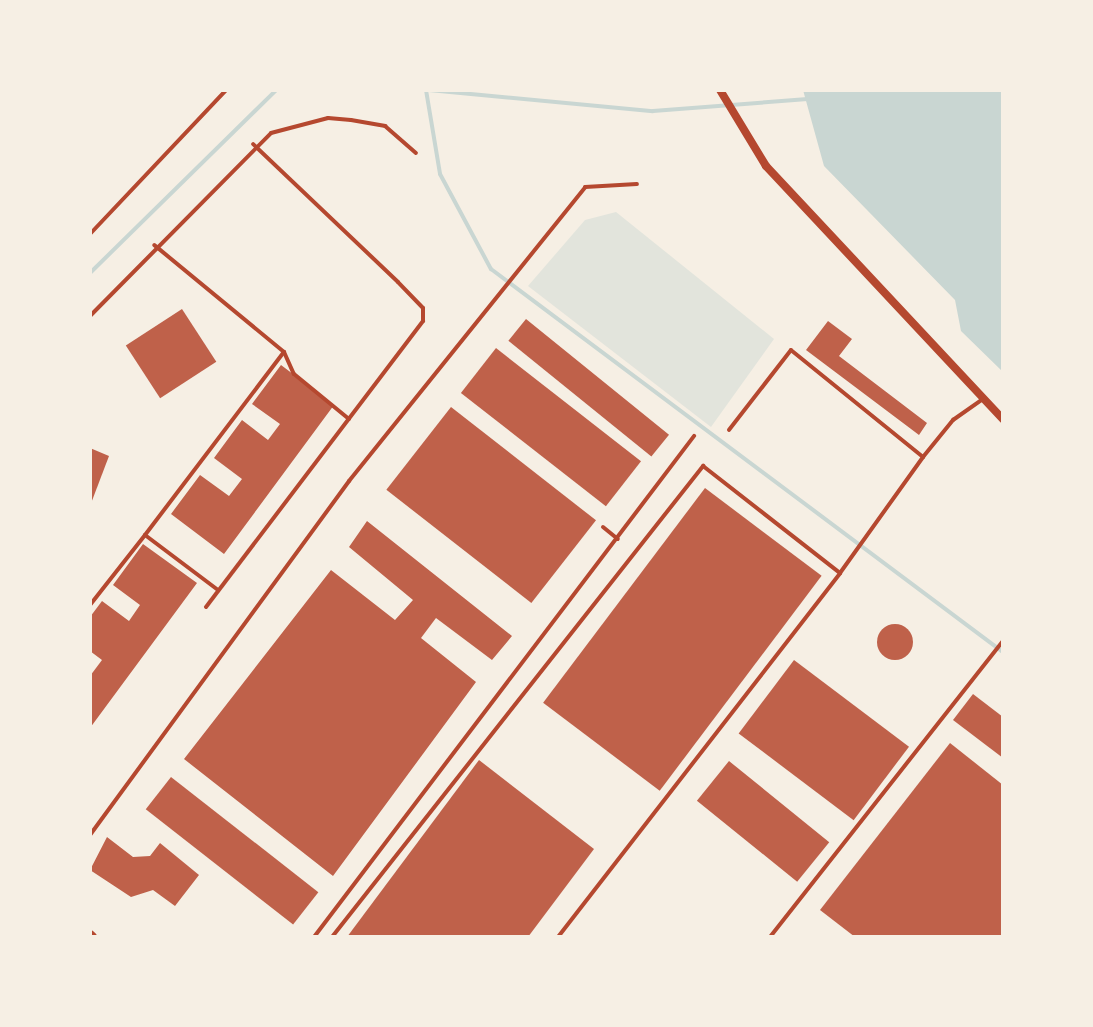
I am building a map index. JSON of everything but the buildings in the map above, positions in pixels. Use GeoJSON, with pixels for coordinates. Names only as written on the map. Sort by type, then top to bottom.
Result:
{"type":"FeatureCollection","features":[{"type":"Feature","properties":{"kind":"street"},"geometry":{"type":"LineString","coordinates":[[720,90],[766,166],[1003,418]]}},
{"type":"Feature","properties":{"kind":"lane"},"geometry":{"type":"LineString","coordinates":[[90,234],[226,90]]}},
{"type":"Feature","properties":{"kind":"lane"},"geometry":{"type":"LineString","coordinates":[[90,316],[252,144],[328,118],[385,126],[416,153]]}},
{"type":"Feature","properties":{"kind":"lane"},"geometry":{"type":"LineString","coordinates":[[206,608],[414,335],[422,308],[252,144]]}},
{"type":"Feature","properties":{"kind":"lane"},"geometry":{"type":"LineString","coordinates":[[90,835],[350,482],[585,187],[638,184]]}},
{"type":"Feature","properties":{"kind":"lane"},"geometry":{"type":"LineString","coordinates":[[154,245],[284,352],[294,374],[351,421]]}},
{"type":"Feature","properties":{"kind":"lane"},"geometry":{"type":"LineString","coordinates":[[729,430],[791,350],[923,457]]}},
{"type":"Feature","properties":{"kind":"lane"},"geometry":{"type":"LineString","coordinates":[[90,605],[284,352]]}},
{"type":"Feature","properties":{"kind":"lane"},"geometry":{"type":"LineString","coordinates":[[558,937],[840,573],[923,457],[953,420],[984,398]]}},
{"type":"Feature","properties":{"kind":"lane"},"geometry":{"type":"LineString","coordinates":[[314,937],[694,436]]}},
{"type":"Feature","properties":{"kind":"lane"},"geometry":{"type":"LineString","coordinates":[[332,937],[703,466],[840,573]]}},
{"type":"Feature","properties":{"kind":"lane"},"geometry":{"type":"LineString","coordinates":[[603,528],[618,539]]}},
{"type":"Feature","properties":{"kind":"lane"},"geometry":{"type":"LineString","coordinates":[[145,535],[219,590]]}},
{"type":"Feature","properties":{"kind":"lane"},"geometry":{"type":"LineString","coordinates":[[770,937],[1002,642]]}},
{"type":"Feature","properties":{"kind":"shaded area"},"geometry":{"type":"Polygon","coordinates":[[[803,90],[1003,90],[1003,372],[961,331],[955,300],[824,166],[803,90]]]}},
{"type":"Feature","properties":{"kind":"shaded area"},"geometry":{"type":"Polygon","coordinates":[[[616,212],[774,339],[711,427],[528,286],[585,220],[616,212]]]}},
{"type":"Feature","properties":{"kind":"waterway"},"geometry":{"type":"LineString","coordinates":[[90,273],[276,90]]}},
{"type":"Feature","properties":{"kind":"waterway"},"geometry":{"type":"LineString","coordinates":[[426,90],[440,174],[491,269],[1003,652]]}},
{"type":"Feature","properties":{"kind":"waterway"},"geometry":{"type":"LineString","coordinates":[[429,90],[653,111],[808,99]]}}]}
